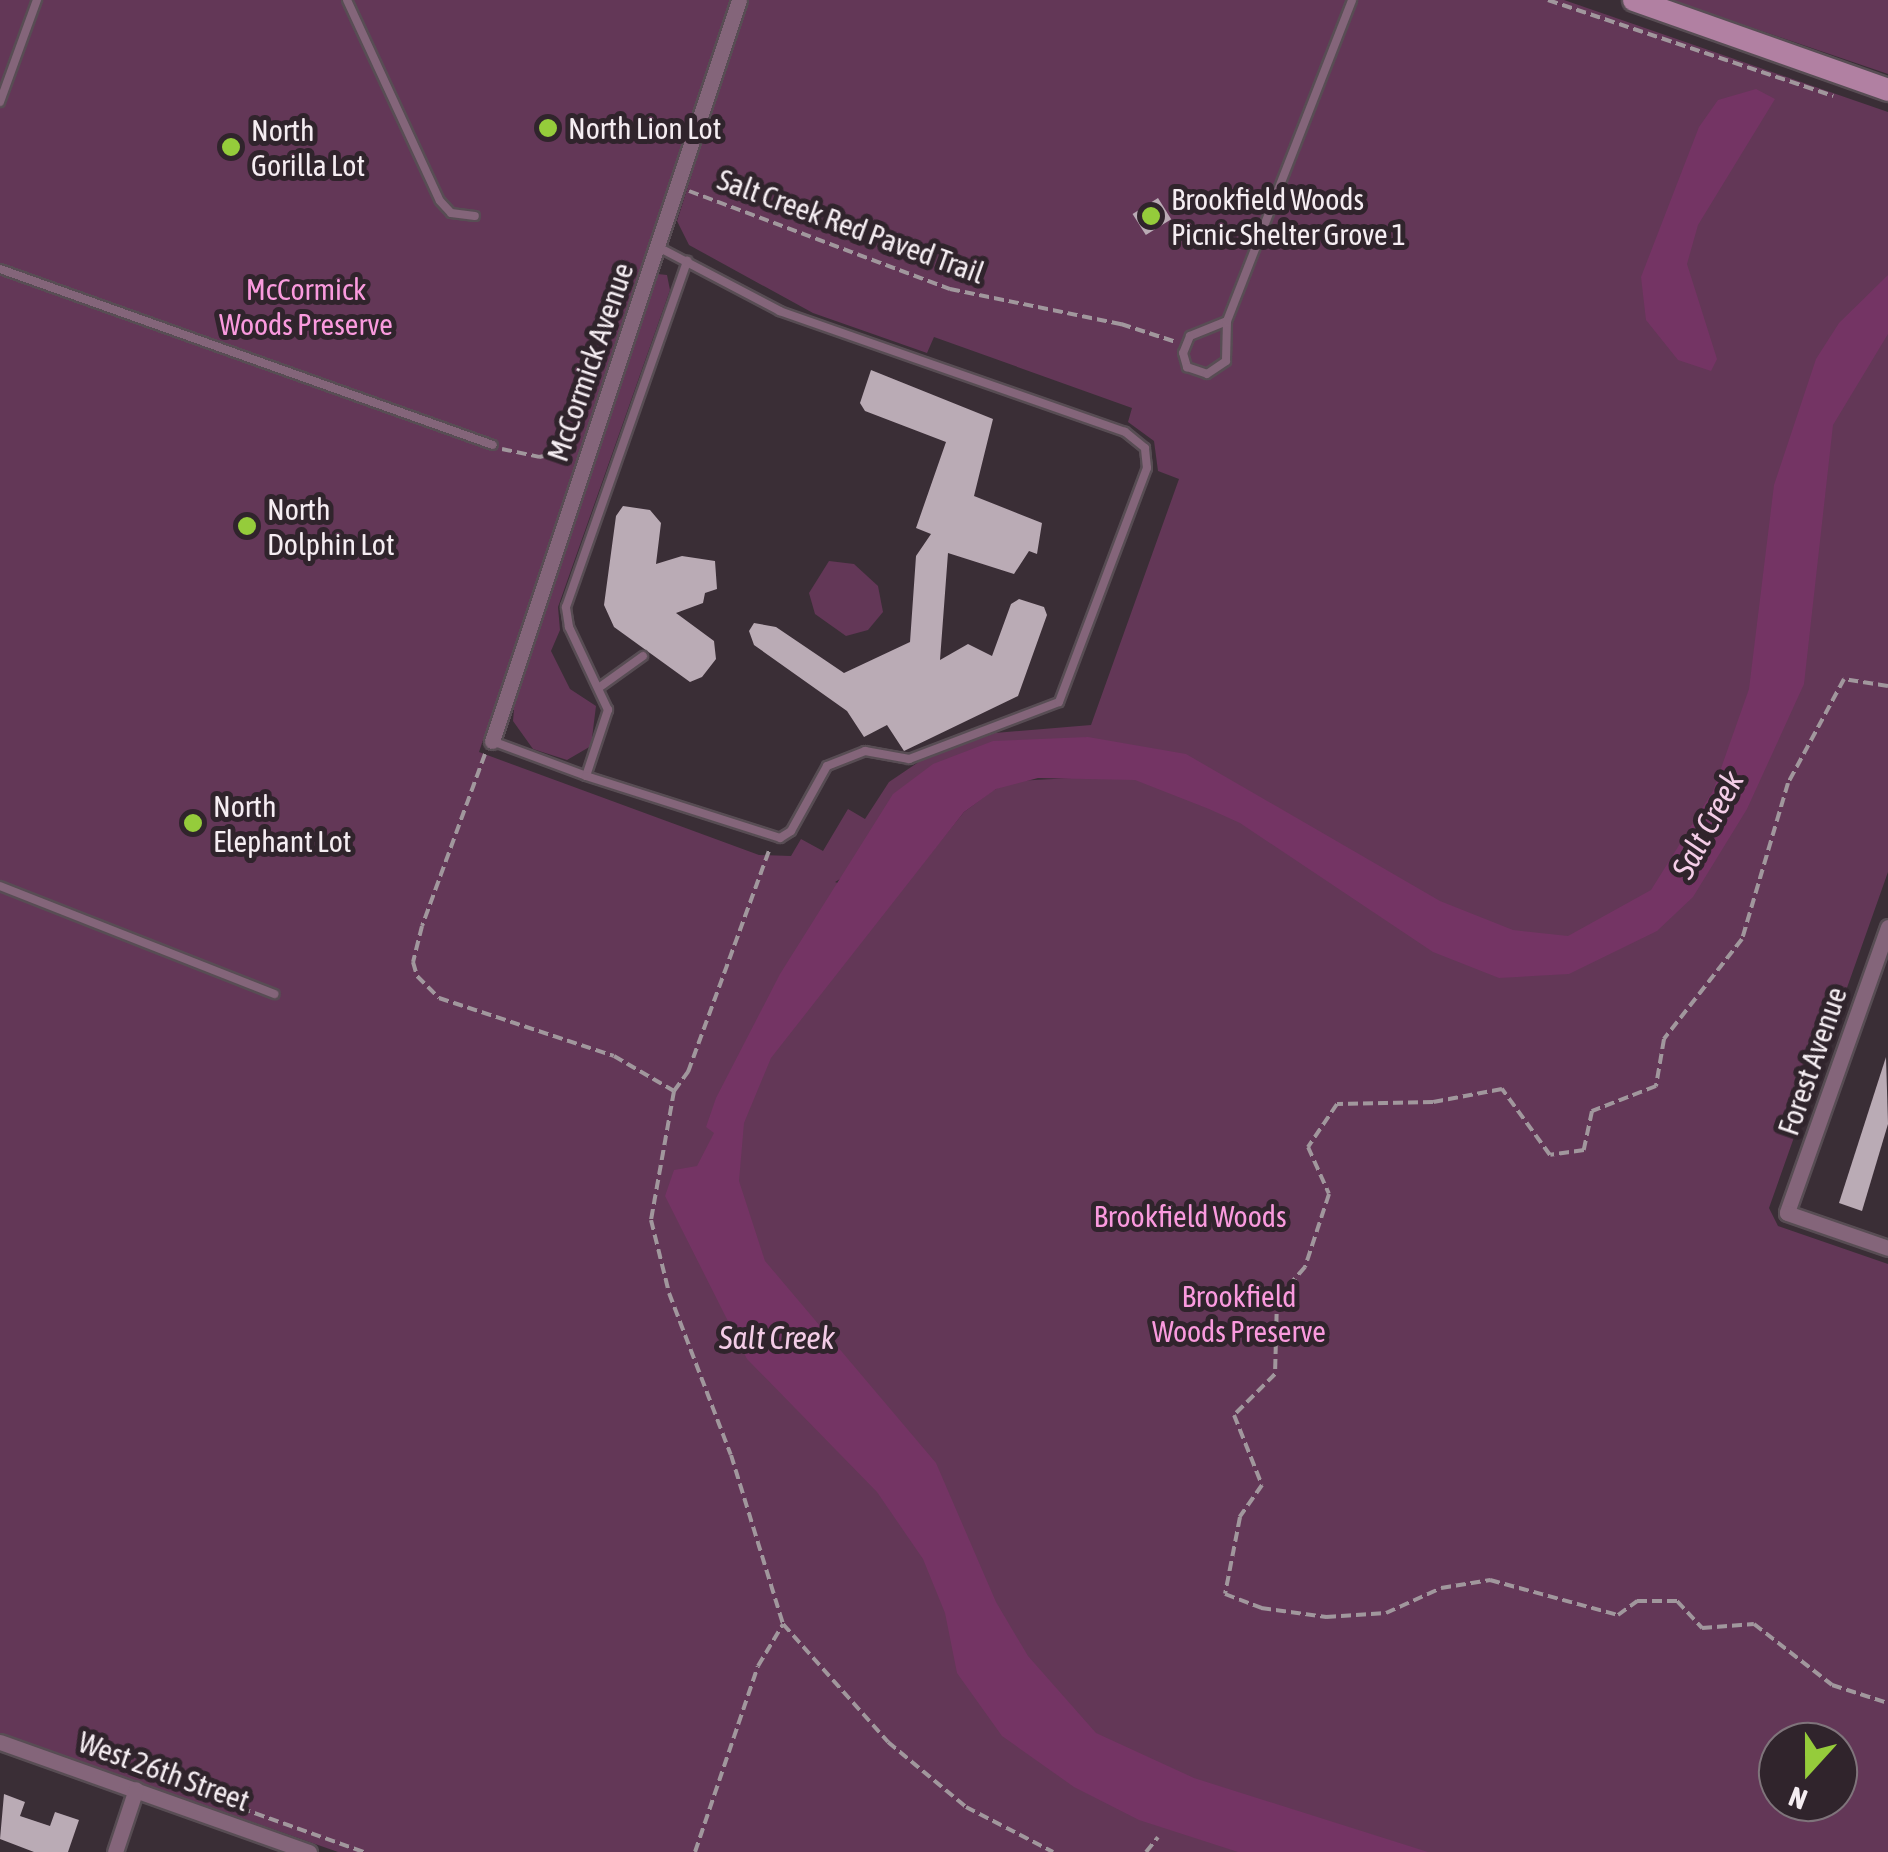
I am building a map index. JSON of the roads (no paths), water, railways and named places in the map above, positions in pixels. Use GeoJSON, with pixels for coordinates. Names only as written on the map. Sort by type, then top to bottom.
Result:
{"type":"FeatureCollection","features":[{"type":"Feature","properties":{"kind":"main road"},"geometry":{"type":"LineString","coordinates":[[1634,0],[1888,90]]}},
{"type":"Feature","properties":{"kind":"street","name":"McCormick Avenue"},"geometry":{"type":"LineString","coordinates":[[492,741],[739,0]]}},
{"type":"Feature","properties":{"kind":"street","name":"Forest Avenue"},"geometry":{"type":"LineString","coordinates":[[1888,927],[1787,1213],[1888,1248]]}},
{"type":"Feature","properties":{"kind":"street","name":"West 26th Street"},"geometry":{"type":"LineString","coordinates":[[0,1742],[309,1852]]}},
{"type":"Feature","properties":{"kind":"street"},"geometry":{"type":"LineString","coordinates":[[116,1852],[136,1789]]}},
{"type":"Feature","properties":{"kind":"lane"},"geometry":{"type":"LineString","coordinates":[[0,102],[37,0]]}},
{"type":"Feature","properties":{"kind":"lane"},"geometry":{"type":"LineString","coordinates":[[347,0],[440,200],[451,213],[475,216]]}},
{"type":"Feature","properties":{"kind":"lane"},"geometry":{"type":"LineString","coordinates":[[1227,321],[1198,329],[1185,345],[1187,367],[1214,373],[1229,354],[1227,321],[1352,0]]}},
{"type":"Feature","properties":{"kind":"lane"},"geometry":{"type":"LineString","coordinates":[[492,741],[773,838],[791,831],[827,766],[864,751],[908,759],[1059,702],[1147,454],[1125,432],[795,317],[658,247]]}},
{"type":"Feature","properties":{"kind":"lane"},"geometry":{"type":"LineString","coordinates":[[586,776],[607,719],[600,688],[569,626],[566,607],[687,261]]}},
{"type":"Feature","properties":{"kind":"lane"},"geometry":{"type":"LineString","coordinates":[[0,269],[493,446]]}},
{"type":"Feature","properties":{"kind":"lane"},"geometry":{"type":"LineString","coordinates":[[600,688],[644,656]]}},
{"type":"Feature","properties":{"kind":"lane"},"geometry":{"type":"LineString","coordinates":[[0,886],[274,994]]}},
{"type":"Feature","properties":{"kind":"water"},"geometry":{"type":"Polygon","coordinates":[[[1756,89],[1775,99],[1698,225],[1687,264],[1717,359],[1711,371],[1678,360],[1646,320],[1641,277],[1699,127],[1718,100],[1756,89]]]}},
{"type":"Feature","properties":{"kind":"water","name":"Salt Creek"},"geometry":{"type":"Polygon","coordinates":[[[1888,275],[1888,334],[1833,425],[1804,684],[1747,809],[1693,897],[1657,931],[1569,974],[1499,978],[1433,952],[1240,823],[1209,809],[1135,780],[1038,778],[996,789],[964,812],[771,1058],[744,1123],[739,1181],[765,1261],[936,1463],[996,1602],[1028,1656],[1096,1733],[1194,1778],[1428,1852],[1238,1852],[1139,1820],[1074,1787],[1002,1736],[957,1673],[945,1613],[923,1559],[877,1492],[747,1359],[665,1196],[674,1170],[697,1166],[714,1133],[706,1127],[716,1098],[780,974],[893,794],[933,764],[993,741],[1088,737],[1186,754],[1440,901],[1513,930],[1568,936],[1651,890],[1713,791],[1749,689],[1774,485],[1816,359],[1839,323],[1888,275]]]}},
{"type":"Feature","properties":{"kind":"place","name":"North Lion Lot"},"geometry":{"type":"Point","coordinates":[548,128]}},
{"type":"Feature","properties":{"kind":"place","name":"North Gorilla Lot"},"geometry":{"type":"Point","coordinates":[231,147]}},
{"type":"Feature","properties":{"kind":"place","name":"Brookfield Woods Picnic Shelter Grove 1"},"geometry":{"type":"Point","coordinates":[1151,216]}},
{"type":"Feature","properties":{"kind":"place","name":"North Dolphin Lot"},"geometry":{"type":"Point","coordinates":[247,526]}},
{"type":"Feature","properties":{"kind":"place","name":"North Elephant Lot"},"geometry":{"type":"Point","coordinates":[193,823]}},
{"type":"Feature","properties":{"kind":"park label","name":"McCormick Woods Preserve"},"geometry":{"type":"Point","coordinates":[306,306]}},
{"type":"Feature","properties":{"kind":"park label","name":"Brookfield Woods"},"geometry":{"type":"Point","coordinates":[1190,1216]}},
{"type":"Feature","properties":{"kind":"park label","name":"Brookfield Woods Preserve"},"geometry":{"type":"Point","coordinates":[1239,1313]}}]}
